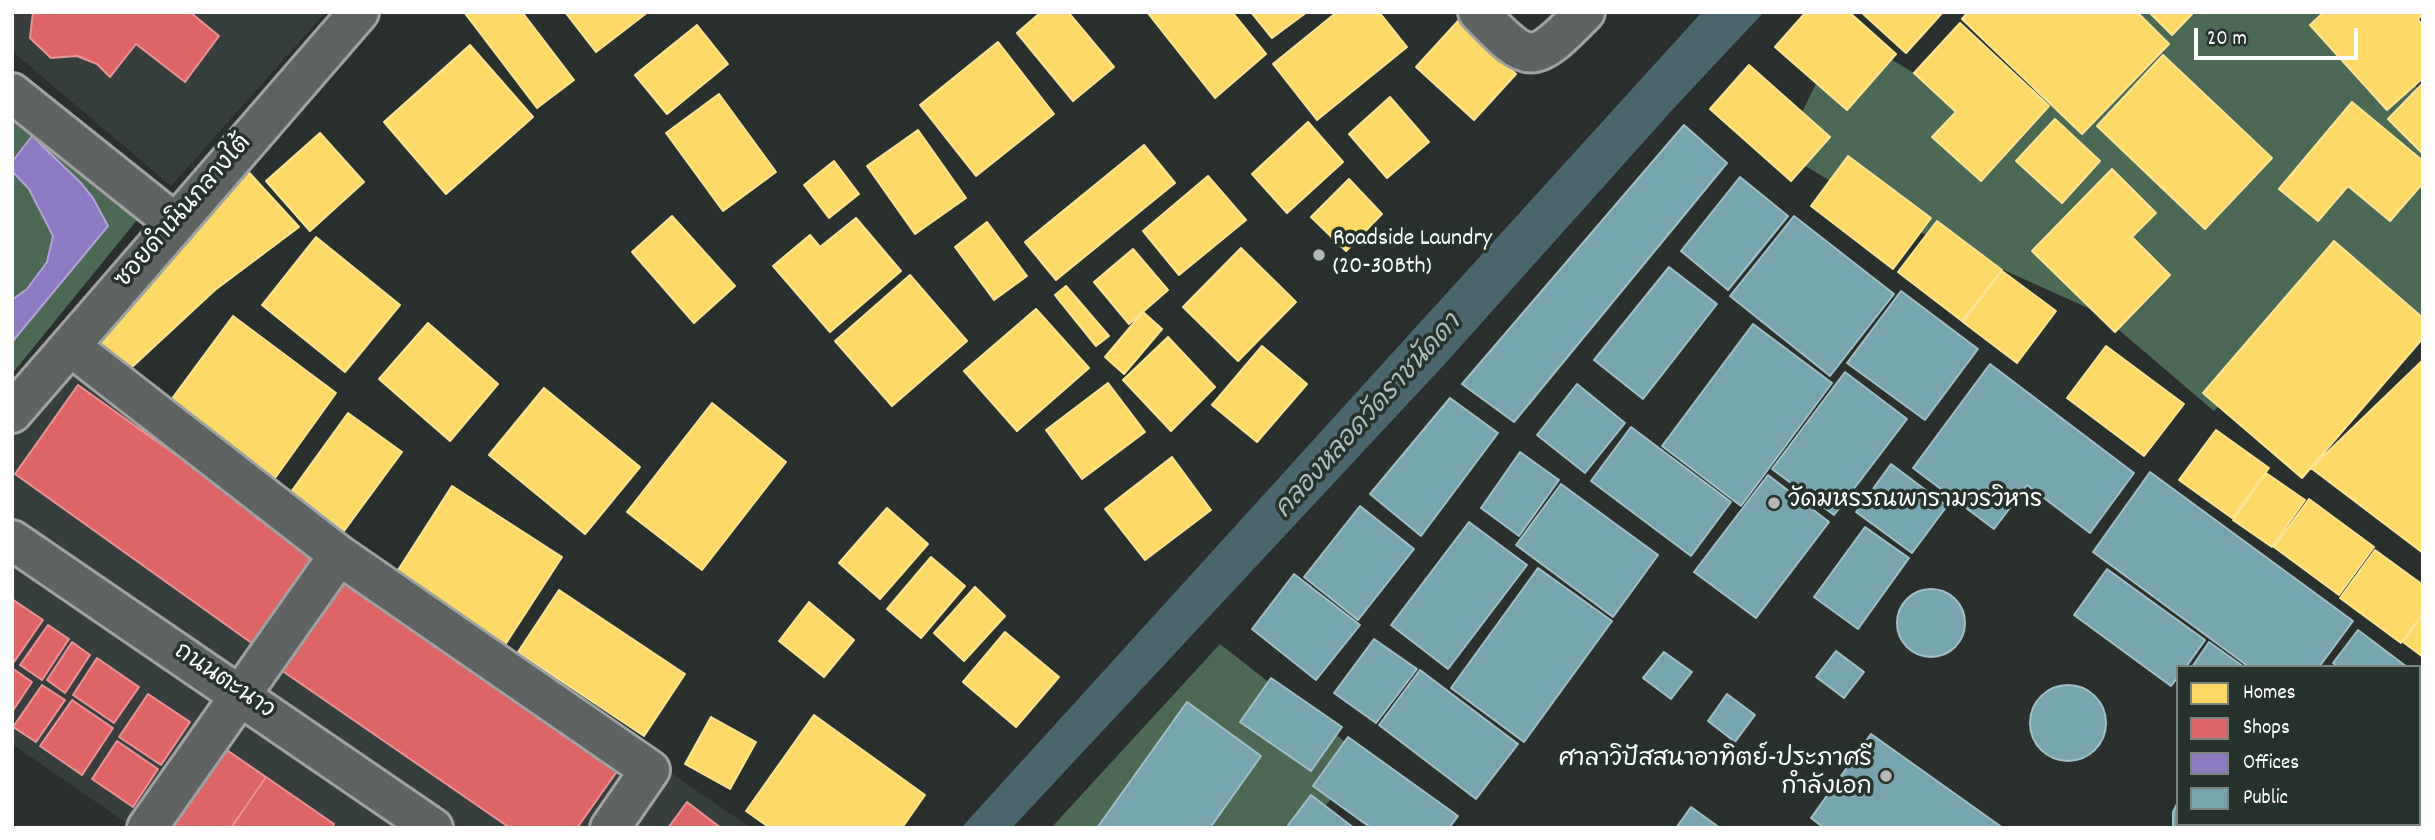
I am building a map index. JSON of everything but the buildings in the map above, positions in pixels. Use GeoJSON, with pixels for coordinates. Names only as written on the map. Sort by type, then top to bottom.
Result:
{"type":"FeatureCollection","features":[{"type":"Feature","properties":{"kind":"street","name":"ซอยดำเนินกลางใต้"},"geometry":{"type":"LineString","coordinates":[[12,414],[359,12]]}},
{"type":"Feature","properties":{"kind":"street"},"geometry":{"type":"LineString","coordinates":[[1478,12],[1519,51],[1534,53],[1556,42],[1584,12]]}},
{"type":"Feature","properties":{"kind":"street"},"geometry":{"type":"LineString","coordinates":[[12,93],[176,224]]}},
{"type":"Feature","properties":{"kind":"street"},"geometry":{"type":"LineString","coordinates":[[70,346],[339,555],[650,770],[610,828]]}},
{"type":"Feature","properties":{"kind":"street","name":"ถนนตะนาว"},"geometry":{"type":"LineString","coordinates":[[12,540],[433,828]]}},
{"type":"Feature","properties":{"kind":"street"},"geometry":{"type":"LineString","coordinates":[[147,828],[339,555]]}},
{"type":"Feature","properties":{"kind":"shaded area"},"geometry":{"type":"Polygon","coordinates":[[[12,12],[326,12],[171,186],[12,51],[12,12]]]}},
{"type":"Feature","properties":{"kind":"shaded area"},"geometry":{"type":"Polygon","coordinates":[[[73,362],[751,828],[134,828],[12,744],[12,437],[73,362]]]}},
{"type":"Feature","properties":{"kind":"green space"},"geometry":{"type":"Polygon","coordinates":[[[2111,12],[2344,12],[2423,94],[2423,330],[2344,275],[2214,411],[2099,313],[1904,225],[1782,152],[1843,30],[1998,124],[2111,12]]]}},
{"type":"Feature","properties":{"kind":"green space"},"geometry":{"type":"Polygon","coordinates":[[[12,109],[141,215],[12,374],[12,109]]]}},
{"type":"Feature","properties":{"kind":"green space"},"geometry":{"type":"Polygon","coordinates":[[[1220,644],[1363,756],[1309,828],[1051,828],[1220,644]]]}},
{"type":"Feature","properties":{"kind":"water","name":"คลองหลอดวัดราชนัดดา"},"geometry":{"type":"Polygon","coordinates":[[[1702,12],[1764,12],[1674,108],[1443,366],[1012,828],[961,828],[1702,12]]]}},
{"type":"Feature","properties":{"kind":"place","name":"Roadside Laundry (20-30Bth)"},"geometry":{"type":"Point","coordinates":[1319,255]}},
{"type":"Feature","properties":{"kind":"place","name":"วัดมหรรณพารามวรวิหาร"},"geometry":{"type":"Point","coordinates":[1774,503]}},
{"type":"Feature","properties":{"kind":"place","name":"ศาลาวิปัสสนาอาทิตย์-ประภาศรี กำลังเอก"},"geometry":{"type":"Point","coordinates":[1886,776]}}]}
